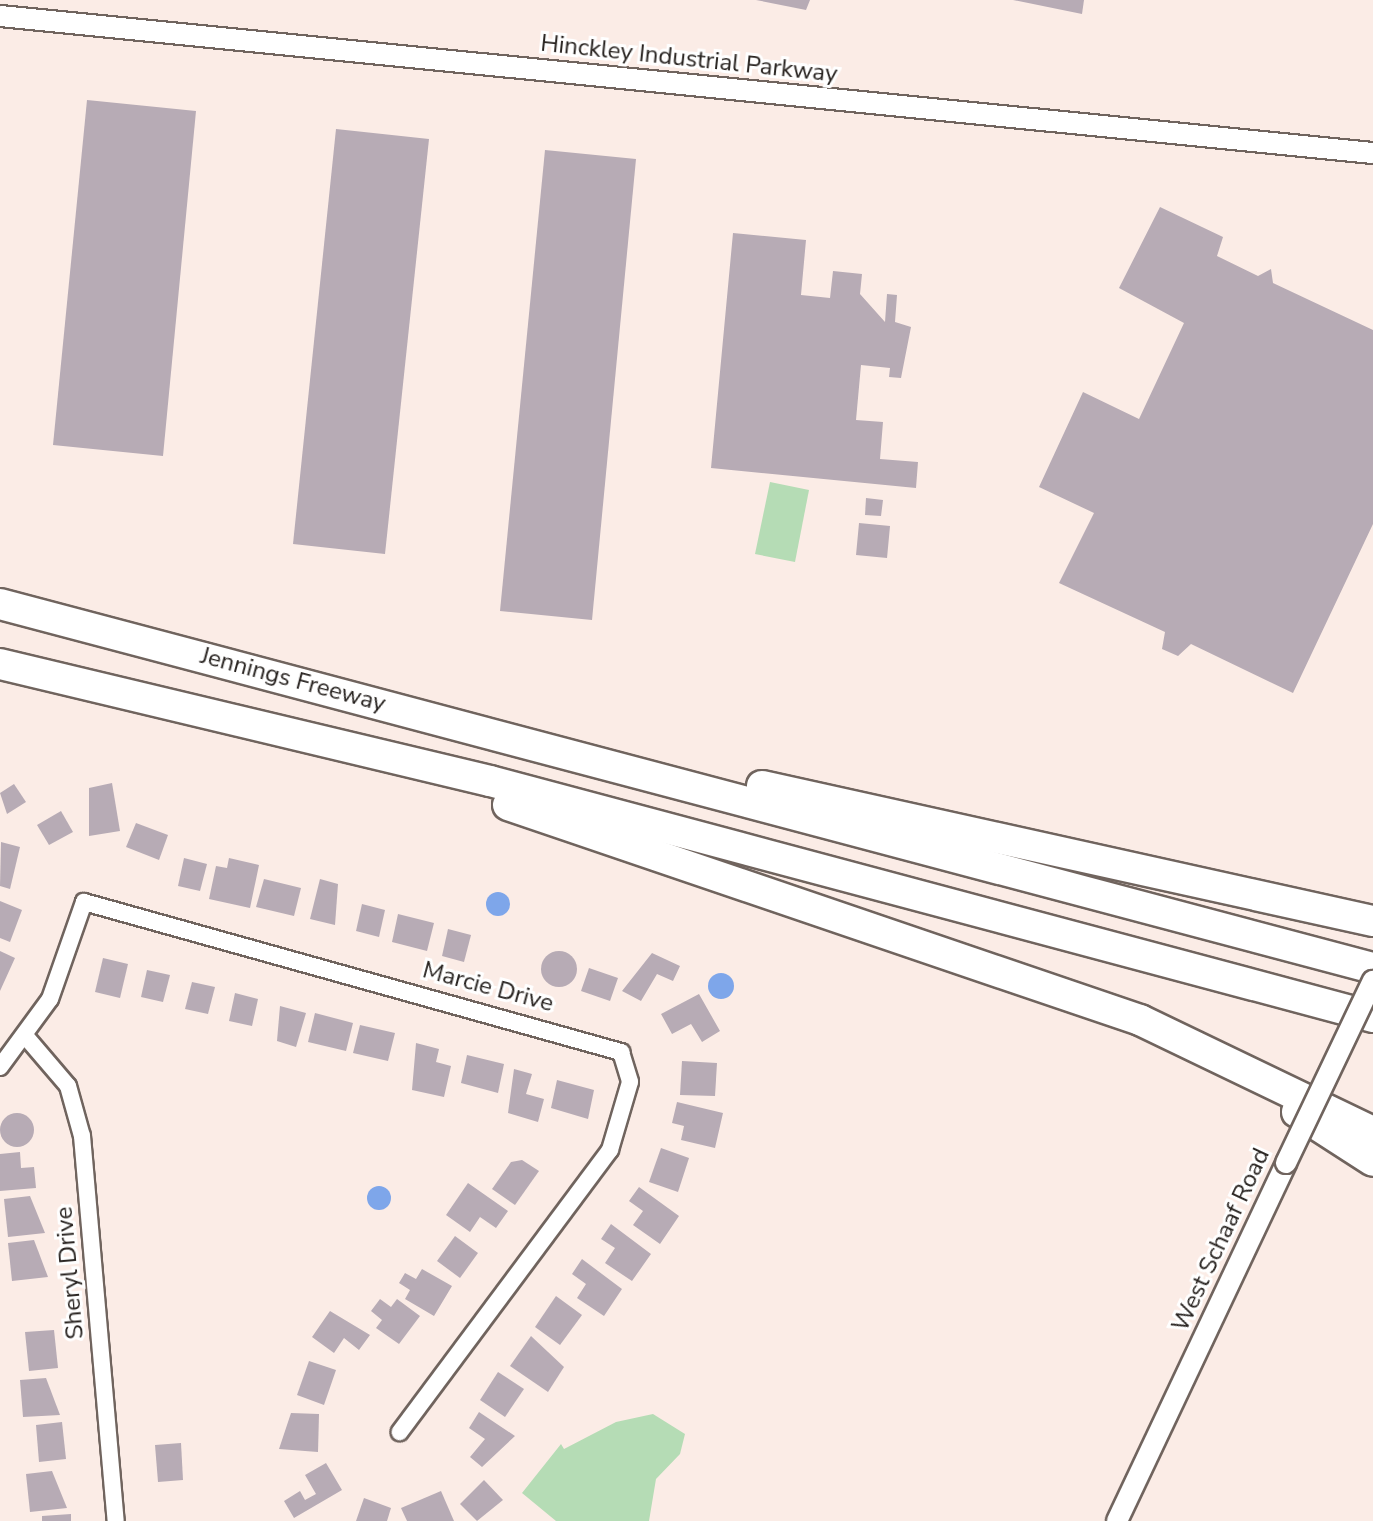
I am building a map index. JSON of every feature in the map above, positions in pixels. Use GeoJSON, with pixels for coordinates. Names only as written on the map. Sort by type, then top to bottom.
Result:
{"type":"FeatureCollection","features":[{"type":"Feature","properties":{"kind":"highway","name":"Jennings Freeway"},"geometry":{"type":"LineString","coordinates":[[0,604],[586,757]]}},
{"type":"Feature","properties":{"kind":"highway"},"geometry":{"type":"LineString","coordinates":[[0,664],[325,743],[1373,1017]]}},
{"type":"Feature","properties":{"kind":"highway"},"geometry":{"type":"LineString","coordinates":[[325,743],[1041,985],[1171,1032],[1373,1132]]}},
{"type":"Feature","properties":{"kind":"highway"},"geometry":{"type":"LineString","coordinates":[[586,757],[708,774],[1373,921]]}},
{"type":"Feature","properties":{"kind":"highway"},"geometry":{"type":"LineString","coordinates":[[586,757],[1371,971]]}},
{"type":"Feature","properties":{"kind":"highway"},"geometry":{"type":"LineString","coordinates":[[1041,985],[1275,1098],[1373,1161]]}},
{"type":"Feature","properties":{"kind":"street","name":"Hinckley Industrial Parkway"},"geometry":{"type":"LineString","coordinates":[[0,16],[1373,153]]}},
{"type":"Feature","properties":{"kind":"street","name":"Marcie Drive"},"geometry":{"type":"LineString","coordinates":[[0,1067],[27,1038],[57,983],[84,902],[621,1052],[630,1082],[610,1150],[400,1432]]}},
{"type":"Feature","properties":{"kind":"street","name":"West Schaaf Road"},"geometry":{"type":"LineString","coordinates":[[1117,1521],[1286,1163],[1371,971]]}},
{"type":"Feature","properties":{"kind":"street","name":"Sheryl Drive"},"geometry":{"type":"LineString","coordinates":[[27,1038],[68,1086],[82,1136],[116,1521]]}},
{"type":"Feature","properties":{"kind":"green space"},"geometry":{"type":"Polygon","coordinates":[[[770,482],[809,490],[795,562],[755,554],[770,482]]]}},
{"type":"Feature","properties":{"kind":"green space"},"geometry":{"type":"Polygon","coordinates":[[[653,1414],[685,1434],[680,1454],[656,1479],[649,1521],[556,1521],[522,1493],[561,1444],[564,1449],[616,1422],[653,1414]]]}},
{"type":"Feature","properties":{"kind":"water"},"geometry":{"type":"Polygon","coordinates":[[[498,892],[509,899],[510,904],[503,915],[498,916],[487,909],[486,904],[493,893],[498,892]]]}},
{"type":"Feature","properties":{"kind":"water"},"geometry":{"type":"Polygon","coordinates":[[[721,973],[730,977],[734,986],[730,995],[721,999],[712,995],[708,986],[712,977],[721,973]]]}},
{"type":"Feature","properties":{"kind":"water"},"geometry":{"type":"Polygon","coordinates":[[[379,1186],[387,1190],[391,1198],[387,1206],[379,1210],[371,1206],[367,1198],[371,1190],[379,1186]]]}},
{"type":"Feature","properties":{"kind":"building"},"geometry":{"type":"Polygon","coordinates":[[[756,0],[810,0],[806,10],[756,0]]]}},
{"type":"Feature","properties":{"kind":"building"},"geometry":{"type":"Polygon","coordinates":[[[1013,0],[1084,0],[1082,14],[1013,0]]]}},
{"type":"Feature","properties":{"kind":"building"},"geometry":{"type":"Polygon","coordinates":[[[87,100],[196,111],[163,456],[53,445],[87,100]]]}},
{"type":"Feature","properties":{"kind":"building"},"geometry":{"type":"Polygon","coordinates":[[[336,129],[429,139],[385,554],[293,544],[336,129]]]}},
{"type":"Feature","properties":{"kind":"building"},"geometry":{"type":"Polygon","coordinates":[[[545,150],[636,159],[592,620],[500,611],[545,150]]]}},
{"type":"Feature","properties":{"kind":"building"},"geometry":{"type":"Polygon","coordinates":[[[1160,207],[1223,237],[1217,256],[1258,276],[1271,269],[1273,283],[1373,330],[1373,524],[1293,693],[1191,644],[1178,656],[1162,649],[1165,632],[1059,583],[1094,513],[1039,487],[1083,392],[1139,419],[1184,323],[1119,288],[1160,207]]]}},
{"type":"Feature","properties":{"kind":"building"},"geometry":{"type":"Polygon","coordinates":[[[733,233],[806,240],[801,295],[830,298],[833,271],[862,274],[860,294],[885,322],[887,294],[897,295],[895,322],[911,327],[901,378],[889,377],[890,368],[861,365],[856,420],[883,422],[880,459],[918,462],[916,488],[711,468],[733,233]]]}},
{"type":"Feature","properties":{"kind":"building"},"geometry":{"type":"Polygon","coordinates":[[[866,498],[883,500],[881,516],[865,515],[866,498]]]}},
{"type":"Feature","properties":{"kind":"building"},"geometry":{"type":"Polygon","coordinates":[[[859,523],[890,526],[887,558],[856,555],[859,523]]]}},
{"type":"Feature","properties":{"kind":"building"},"geometry":{"type":"Polygon","coordinates":[[[112,783],[120,831],[89,836],[89,788],[112,783]]]}},
{"type":"Feature","properties":{"kind":"building"},"geometry":{"type":"Polygon","coordinates":[[[14,784],[26,802],[7,814],[0,793],[14,784]]]}},
{"type":"Feature","properties":{"kind":"building"},"geometry":{"type":"Polygon","coordinates":[[[61,811],[73,832],[49,845],[37,825],[61,811]]]}},
{"type":"Feature","properties":{"kind":"building"},"geometry":{"type":"Polygon","coordinates":[[[136,823],[168,835],[159,860],[126,847],[136,823]]]}},
{"type":"Feature","properties":{"kind":"building"},"geometry":{"type":"Polygon","coordinates":[[[1,842],[20,847],[10,889],[0,886],[1,842]]]}},
{"type":"Feature","properties":{"kind":"building"},"geometry":{"type":"Polygon","coordinates":[[[184,858],[207,864],[200,891],[178,886],[184,858]]]}},
{"type":"Feature","properties":{"kind":"building"},"geometry":{"type":"Polygon","coordinates":[[[229,858],[259,865],[250,908],[209,899],[216,866],[227,868],[229,858]]]}},
{"type":"Feature","properties":{"kind":"building"},"geometry":{"type":"Polygon","coordinates":[[[264,879],[301,888],[294,916],[256,907],[264,879]]]}},
{"type":"Feature","properties":{"kind":"building"},"geometry":{"type":"Polygon","coordinates":[[[320,879],[338,884],[335,925],[310,919],[320,879]]]}},
{"type":"Feature","properties":{"kind":"building"},"geometry":{"type":"Polygon","coordinates":[[[0,901],[22,910],[10,942],[0,938],[0,901]]]}},
{"type":"Feature","properties":{"kind":"building"},"geometry":{"type":"Polygon","coordinates":[[[362,904],[385,910],[379,937],[356,931],[362,904]]]}},
{"type":"Feature","properties":{"kind":"building"},"geometry":{"type":"Polygon","coordinates":[[[398,914],[434,923],[427,951],[392,942],[398,914]]]}},
{"type":"Feature","properties":{"kind":"building"},"geometry":{"type":"Polygon","coordinates":[[[448,929],[471,935],[464,962],[442,956],[448,929]]]}},
{"type":"Feature","properties":{"kind":"building"},"geometry":{"type":"Polygon","coordinates":[[[0,951],[15,958],[0,991],[0,951]]]}},
{"type":"Feature","properties":{"kind":"building"},"geometry":{"type":"Polygon","coordinates":[[[559,951],[572,956],[577,969],[572,982],[559,987],[546,982],[541,969],[546,956],[559,951]]]}},
{"type":"Feature","properties":{"kind":"building"},"geometry":{"type":"Polygon","coordinates":[[[652,953],[680,966],[673,981],[657,974],[641,1001],[622,991],[652,953]]]}},
{"type":"Feature","properties":{"kind":"building"},"geometry":{"type":"Polygon","coordinates":[[[103,958],[128,964],[120,998],[95,992],[103,958]]]}},
{"type":"Feature","properties":{"kind":"building"},"geometry":{"type":"Polygon","coordinates":[[[589,968],[618,978],[610,1001],[581,991],[589,968]]]}},
{"type":"Feature","properties":{"kind":"building"},"geometry":{"type":"Polygon","coordinates":[[[147,970],[170,975],[163,1002],[141,997],[147,970]]]}},
{"type":"Feature","properties":{"kind":"building"},"geometry":{"type":"Polygon","coordinates":[[[192,982],[215,987],[208,1014],[185,1009],[192,982]]]}},
{"type":"Feature","properties":{"kind":"building"},"geometry":{"type":"Polygon","coordinates":[[[235,993],[258,999],[252,1026],[229,1021],[235,993]]]}},
{"type":"Feature","properties":{"kind":"building"},"geometry":{"type":"Polygon","coordinates":[[[699,994],[720,1031],[702,1042],[691,1024],[672,1034],[661,1014],[699,994]]]}},
{"type":"Feature","properties":{"kind":"building"},"geometry":{"type":"Polygon","coordinates":[[[280,1006],[306,1013],[296,1047],[277,1041],[280,1006]]]}},
{"type":"Feature","properties":{"kind":"building"},"geometry":{"type":"Polygon","coordinates":[[[315,1013],[353,1023],[346,1051],[308,1042],[315,1013]]]}},
{"type":"Feature","properties":{"kind":"building"},"geometry":{"type":"Polygon","coordinates":[[[360,1025],[395,1033],[388,1061],[353,1053],[360,1025]]]}},
{"type":"Feature","properties":{"kind":"building"},"geometry":{"type":"Polygon","coordinates":[[[416,1043],[439,1049],[436,1062],[451,1066],[444,1097],[412,1090],[416,1043]]]}},
{"type":"Feature","properties":{"kind":"building"},"geometry":{"type":"Polygon","coordinates":[[[467,1055],[504,1064],[498,1093],[461,1083],[467,1055]]]}},
{"type":"Feature","properties":{"kind":"building"},"geometry":{"type":"Polygon","coordinates":[[[682,1061],[717,1063],[715,1096],[680,1095],[682,1061]]]}},
{"type":"Feature","properties":{"kind":"building"},"geometry":{"type":"Polygon","coordinates":[[[514,1069],[532,1074],[526,1094],[544,1099],[538,1122],[508,1113],[514,1069]]]}},
{"type":"Feature","properties":{"kind":"building"},"geometry":{"type":"Polygon","coordinates":[[[557,1080],[594,1090],[588,1119],[551,1108],[557,1080]]]}},
{"type":"Feature","properties":{"kind":"building"},"geometry":{"type":"Polygon","coordinates":[[[677,1102],[723,1113],[715,1148],[681,1140],[684,1126],[672,1123],[677,1102]]]}},
{"type":"Feature","properties":{"kind":"building"},"geometry":{"type":"Polygon","coordinates":[[[17,1113],[29,1118],[34,1130],[29,1142],[17,1147],[5,1142],[0,1130],[5,1118],[17,1113]]]}},
{"type":"Feature","properties":{"kind":"building"},"geometry":{"type":"Polygon","coordinates":[[[661,1148],[689,1158],[678,1192],[649,1182],[661,1148]]]}},
{"type":"Feature","properties":{"kind":"building"},"geometry":{"type":"Polygon","coordinates":[[[20,1152],[21,1168],[34,1167],[36,1188],[0,1191],[0,1154],[20,1152]]]}},
{"type":"Feature","properties":{"kind":"building"},"geometry":{"type":"Polygon","coordinates":[[[522,1160],[539,1171],[515,1205],[492,1189],[511,1162],[522,1160]]]}},
{"type":"Feature","properties":{"kind":"building"},"geometry":{"type":"Polygon","coordinates":[[[468,1183],[508,1211],[496,1228],[480,1217],[470,1232],[446,1215],[468,1183]]]}},
{"type":"Feature","properties":{"kind":"building"},"geometry":{"type":"Polygon","coordinates":[[[639,1187],[679,1216],[660,1244],[633,1225],[643,1211],[629,1201],[639,1187]]]}},
{"type":"Feature","properties":{"kind":"building"},"geometry":{"type":"Polygon","coordinates":[[[30,1196],[45,1233],[8,1237],[4,1199],[30,1196]]]}},
{"type":"Feature","properties":{"kind":"building"},"geometry":{"type":"Polygon","coordinates":[[[611,1224],[651,1254],[632,1281],[605,1263],[615,1248],[601,1239],[611,1224]]]}},
{"type":"Feature","properties":{"kind":"building"},"geometry":{"type":"Polygon","coordinates":[[[455,1236],[478,1253],[460,1278],[437,1261],[455,1236]]]}},
{"type":"Feature","properties":{"kind":"building"},"geometry":{"type":"Polygon","coordinates":[[[34,1240],[48,1277],[12,1281],[8,1243],[34,1240]]]}},
{"type":"Feature","properties":{"kind":"building"},"geometry":{"type":"Polygon","coordinates":[[[582,1259],[622,1289],[604,1316],[577,1298],[586,1284],[572,1274],[582,1259]]]}},
{"type":"Feature","properties":{"kind":"building"},"geometry":{"type":"Polygon","coordinates":[[[422,1269],[452,1286],[434,1316],[405,1299],[410,1290],[399,1283],[405,1273],[416,1279],[422,1269]]]}},
{"type":"Feature","properties":{"kind":"building"},"geometry":{"type":"Polygon","coordinates":[[[556,1296],[582,1315],[560,1345],[535,1327],[556,1296]]]}},
{"type":"Feature","properties":{"kind":"building"},"geometry":{"type":"Polygon","coordinates":[[[380,1299],[391,1307],[397,1299],[420,1316],[399,1344],[376,1328],[382,1320],[371,1311],[380,1299]]]}},
{"type":"Feature","properties":{"kind":"building"},"geometry":{"type":"Polygon","coordinates":[[[330,1311],[370,1335],[359,1350],[344,1338],[334,1353],[312,1337],[330,1311]]]}},
{"type":"Feature","properties":{"kind":"building"},"geometry":{"type":"Polygon","coordinates":[[[54,1330],[58,1368],[29,1371],[25,1332],[54,1330]]]}},
{"type":"Feature","properties":{"kind":"building"},"geometry":{"type":"Polygon","coordinates":[[[531,1336],[564,1367],[548,1392],[510,1366],[531,1336]]]}},
{"type":"Feature","properties":{"kind":"building"},"geometry":{"type":"Polygon","coordinates":[[[309,1361],[336,1370],[324,1405],[297,1395],[309,1361]]]}},
{"type":"Feature","properties":{"kind":"building"},"geometry":{"type":"Polygon","coordinates":[[[498,1372],[524,1389],[505,1417],[480,1400],[498,1372]]]}},
{"type":"Feature","properties":{"kind":"building"},"geometry":{"type":"Polygon","coordinates":[[[46,1378],[60,1415],[23,1417],[20,1380],[46,1378]]]}},
{"type":"Feature","properties":{"kind":"building"},"geometry":{"type":"Polygon","coordinates":[[[479,1412],[515,1436],[482,1467],[470,1457],[485,1439],[469,1428],[479,1412]]]}},
{"type":"Feature","properties":{"kind":"building"},"geometry":{"type":"Polygon","coordinates":[[[291,1413],[319,1414],[318,1452],[279,1449],[291,1413]]]}},
{"type":"Feature","properties":{"kind":"building"},"geometry":{"type":"Polygon","coordinates":[[[62,1422],[66,1459],[39,1462],[36,1425],[62,1422]]]}},
{"type":"Feature","properties":{"kind":"building"},"geometry":{"type":"Polygon","coordinates":[[[181,1443],[183,1480],[158,1482],[155,1445],[181,1443]]]}},
{"type":"Feature","properties":{"kind":"building"},"geometry":{"type":"Polygon","coordinates":[[[326,1463],[342,1490],[294,1518],[284,1501],[300,1491],[305,1500],[316,1494],[305,1475],[326,1463]]]}},
{"type":"Feature","properties":{"kind":"building"},"geometry":{"type":"Polygon","coordinates":[[[52,1471],[67,1508],[30,1512],[26,1474],[52,1471]]]}},
{"type":"Feature","properties":{"kind":"building"},"geometry":{"type":"Polygon","coordinates":[[[484,1480],[503,1500],[477,1521],[460,1504],[484,1480]]]}},
{"type":"Feature","properties":{"kind":"building"},"geometry":{"type":"Polygon","coordinates":[[[441,1491],[454,1521],[407,1521],[401,1508],[441,1491]]]}},
{"type":"Feature","properties":{"kind":"building"},"geometry":{"type":"Polygon","coordinates":[[[364,1498],[391,1508],[387,1521],[356,1521],[364,1498]]]}},
{"type":"Feature","properties":{"kind":"building"},"geometry":{"type":"Polygon","coordinates":[[[71,1514],[71,1521],[42,1521],[42,1516],[71,1514]]]}}]}
